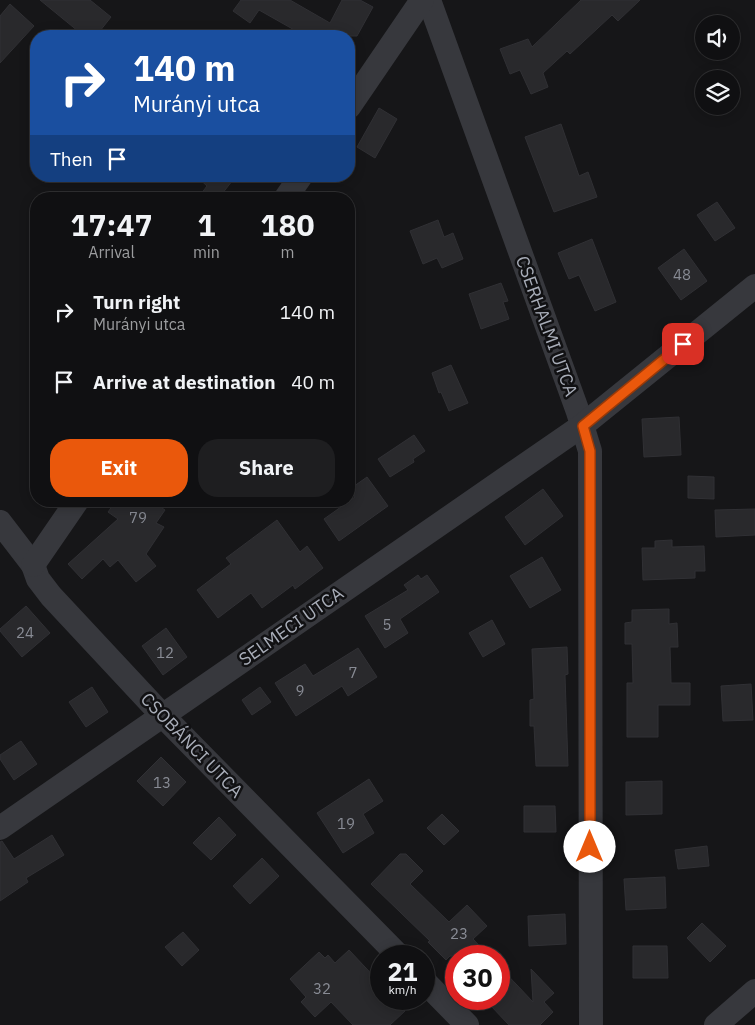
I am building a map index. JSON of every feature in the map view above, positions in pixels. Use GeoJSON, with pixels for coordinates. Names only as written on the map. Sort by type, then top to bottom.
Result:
{"type":"FeatureCollection","features":[{"type":"Feature","properties":{"kind":"street"},"geometry":{"type":"LineString","coordinates":[[355,98],[422,0]]}},
{"type":"Feature","properties":{"kind":"street","name":"CSERHALMI UTCA"},"geometry":{"type":"LineString","coordinates":[[429,0],[583,426],[590,451],[591,1025]]}},
{"type":"Feature","properties":{"kind":"street","name":"SELMECI UTCA"},"geometry":{"type":"LineString","coordinates":[[0,828],[583,426],[755,286]]}},
{"type":"Feature","properties":{"kind":"street"},"geometry":{"type":"LineString","coordinates":[[33,565],[73,507]]}},
{"type":"Feature","properties":{"kind":"street","name":"CSOBÁNCI UTCA"},"geometry":{"type":"LineString","coordinates":[[0,522],[33,565],[38,579],[51,596],[162,715],[388,945]]}},
{"type":"Feature","properties":{"kind":"street"},"geometry":{"type":"LineString","coordinates":[[716,1025],[755,991]]}},
{"type":"Feature","properties":{"kind":"street"},"geometry":{"type":"LineString","coordinates":[[435,992],[467,1025]]}},
{"type":"Feature","properties":{"kind":"building"},"geometry":{"type":"Polygon","coordinates":[[[40,0],[90,0],[111,17],[101,30],[77,30],[40,0]]]}},
{"type":"Feature","properties":{"kind":"building"},"geometry":{"type":"Polygon","coordinates":[[[241,0],[290,0],[330,23],[342,0],[360,0],[373,7],[357,36],[355,36],[355,30],[294,30],[259,10],[250,23],[233,11],[241,0]]]}},
{"type":"Feature","properties":{"kind":"building"},"geometry":{"type":"Polygon","coordinates":[[[581,0],[640,0],[618,21],[612,15],[570,54],[567,51],[543,73],[548,87],[531,94],[520,70],[510,74],[500,49],[528,39],[532,47],[581,0]]]}},
{"type":"Feature","properties":{"kind":"building"},"geometry":{"type":"Polygon","coordinates":[[[10,4],[34,26],[0,63],[0,16],[10,4]]]}},
{"type":"Feature","properties":{"kind":"building"},"geometry":{"type":"Polygon","coordinates":[[[379,108],[397,119],[375,158],[357,147],[379,108]]]}},
{"type":"Feature","properties":{"kind":"building"},"geometry":{"type":"Polygon","coordinates":[[[561,124],[579,176],[588,172],[597,197],[554,212],[525,137],[561,124]]]}},
{"type":"Feature","properties":{"kind":"building"},"geometry":{"type":"Polygon","coordinates":[[[203,182],[231,182],[223,192],[202,192],[207,186],[203,182]]]}},
{"type":"Feature","properties":{"kind":"building"},"geometry":{"type":"Polygon","coordinates":[[[717,202],[735,228],[715,241],[697,215],[717,202]]]}},
{"type":"Feature","properties":{"kind":"building"},"geometry":{"type":"Polygon","coordinates":[[[438,220],[444,237],[453,233],[463,259],[442,268],[437,258],[423,264],[410,231],[438,220]]]}},
{"type":"Feature","properties":{"kind":"building"},"geometry":{"type":"Polygon","coordinates":[[[592,239],[616,302],[595,311],[579,275],[569,279],[558,253],[592,239]]]}},
{"type":"Feature","properties":{"kind":"building"},"geometry":{"type":"Polygon","coordinates":[[[684,249],[707,281],[681,300],[658,268],[684,249]]]}},
{"type":"Feature","properties":{"kind":"building"},"geometry":{"type":"Polygon","coordinates":[[[501,283],[508,301],[503,302],[509,319],[481,329],[469,294],[501,283]]]}},
{"type":"Feature","properties":{"kind":"building"},"geometry":{"type":"Polygon","coordinates":[[[451,365],[468,403],[449,411],[441,392],[439,393],[432,373],[451,365]]]}},
{"type":"Feature","properties":{"kind":"building"},"geometry":{"type":"Polygon","coordinates":[[[679,417],[681,455],[644,457],[642,419],[679,417]]]}},
{"type":"Feature","properties":{"kind":"building"},"geometry":{"type":"Polygon","coordinates":[[[414,435],[425,451],[413,459],[414,462],[390,477],[378,459],[414,435]]]}},
{"type":"Feature","properties":{"kind":"building"},"geometry":{"type":"Polygon","coordinates":[[[688,476],[714,477],[714,499],[688,498],[688,476]]]}},
{"type":"Feature","properties":{"kind":"building"},"geometry":{"type":"Polygon","coordinates":[[[367,477],[388,506],[339,541],[324,519],[341,507],[355,507],[355,485],[367,477]]]}},
{"type":"Feature","properties":{"kind":"building"},"geometry":{"type":"Polygon","coordinates":[[[543,489],[563,516],[525,545],[505,517],[543,489]]]}},
{"type":"Feature","properties":{"kind":"building"},"geometry":{"type":"Polygon","coordinates":[[[112,507],[161,507],[165,510],[156,523],[164,527],[146,554],[156,566],[136,582],[118,560],[110,567],[103,559],[82,579],[68,564],[118,519],[108,512],[112,507]]]}},
{"type":"Feature","properties":{"kind":"building"},"geometry":{"type":"Polygon","coordinates":[[[755,509],[755,535],[716,537],[715,510],[755,509]]]}},
{"type":"Feature","properties":{"kind":"building"},"geometry":{"type":"Polygon","coordinates":[[[277,520],[300,552],[307,546],[323,568],[295,589],[293,585],[262,608],[251,593],[218,618],[197,590],[231,564],[226,558],[277,520]]]}},
{"type":"Feature","properties":{"kind":"building"},"geometry":{"type":"Polygon","coordinates":[[[672,540],[672,547],[704,546],[705,571],[695,571],[695,578],[643,580],[642,548],[655,548],[655,541],[672,540]]]}},
{"type":"Feature","properties":{"kind":"building"},"geometry":{"type":"Polygon","coordinates":[[[542,557],[561,590],[530,608],[510,576],[542,557]]]}},
{"type":"Feature","properties":{"kind":"building"},"geometry":{"type":"Polygon","coordinates":[[[418,575],[421,579],[427,575],[439,592],[400,619],[408,633],[385,648],[365,616],[408,590],[404,585],[418,575]]]}},
{"type":"Feature","properties":{"kind":"building"},"geometry":{"type":"Polygon","coordinates":[[[26,606],[50,633],[22,657],[0,629],[26,606]]]}},
{"type":"Feature","properties":{"kind":"building"},"geometry":{"type":"Polygon","coordinates":[[[669,609],[669,624],[677,623],[678,647],[670,647],[671,683],[690,683],[690,705],[658,705],[658,737],[627,737],[627,683],[633,683],[632,644],[625,644],[625,623],[632,622],[632,610],[669,609]]]}},
{"type":"Feature","properties":{"kind":"building"},"geometry":{"type":"Polygon","coordinates":[[[492,620],[505,644],[483,657],[469,633],[492,620]]]}},
{"type":"Feature","properties":{"kind":"building"},"geometry":{"type":"Polygon","coordinates":[[[166,628],[187,657],[163,675],[142,646],[166,628]]]}},
{"type":"Feature","properties":{"kind":"building"},"geometry":{"type":"Polygon","coordinates":[[[567,647],[568,674],[565,675],[568,766],[536,766],[534,726],[530,726],[530,700],[534,699],[532,649],[567,647]]]}},
{"type":"Feature","properties":{"kind":"building"},"geometry":{"type":"Polygon","coordinates":[[[358,648],[377,677],[348,696],[342,686],[296,716],[275,683],[305,664],[313,676],[358,648]]]}},
{"type":"Feature","properties":{"kind":"building"},"geometry":{"type":"Polygon","coordinates":[[[751,684],[753,720],[723,721],[721,686],[751,684]]]}},
{"type":"Feature","properties":{"kind":"building"},"geometry":{"type":"Polygon","coordinates":[[[92,687],[108,712],[86,727],[69,702],[92,687]]]}},
{"type":"Feature","properties":{"kind":"building"},"geometry":{"type":"Polygon","coordinates":[[[260,687],[271,702],[252,715],[242,700],[260,687]]]}},
{"type":"Feature","properties":{"kind":"building"},"geometry":{"type":"Polygon","coordinates":[[[21,741],[37,764],[14,780],[0,759],[0,755],[21,741]]]}},
{"type":"Feature","properties":{"kind":"building"},"geometry":{"type":"Polygon","coordinates":[[[161,757],[186,782],[163,806],[137,781],[161,757]]]}},
{"type":"Feature","properties":{"kind":"building"},"geometry":{"type":"Polygon","coordinates":[[[369,779],[383,801],[363,814],[374,833],[343,853],[317,813],[369,779]]]}},
{"type":"Feature","properties":{"kind":"building"},"geometry":{"type":"Polygon","coordinates":[[[662,781],[662,814],[626,815],[626,782],[662,781]]]}},
{"type":"Feature","properties":{"kind":"building"},"geometry":{"type":"Polygon","coordinates":[[[524,806],[555,806],[556,832],[524,832],[524,806]]]}},
{"type":"Feature","properties":{"kind":"building"},"geometry":{"type":"Polygon","coordinates":[[[442,814],[459,831],[444,845],[427,828],[442,814]]]}},
{"type":"Feature","properties":{"kind":"building"},"geometry":{"type":"Polygon","coordinates":[[[219,817],[236,835],[211,860],[193,843],[219,817]]]}},
{"type":"Feature","properties":{"kind":"building"},"geometry":{"type":"Polygon","coordinates":[[[52,835],[64,855],[26,878],[28,882],[0,901],[0,842],[2,841],[14,859],[52,835]]]}},
{"type":"Feature","properties":{"kind":"building"},"geometry":{"type":"Polygon","coordinates":[[[707,846],[709,866],[678,869],[675,850],[707,846]]]}},
{"type":"Feature","properties":{"kind":"building"},"geometry":{"type":"Polygon","coordinates":[[[400,854],[406,854],[423,871],[410,884],[449,922],[467,905],[487,926],[473,939],[479,945],[445,945],[445,959],[435,949],[435,945],[431,945],[428,942],[430,941],[371,884],[400,854]]]}},
{"type":"Feature","properties":{"kind":"building"},"geometry":{"type":"Polygon","coordinates":[[[262,858],[279,876],[250,904],[233,886],[262,858]]]}},
{"type":"Feature","properties":{"kind":"building"},"geometry":{"type":"Polygon","coordinates":[[[665,877],[666,908],[626,910],[624,879],[665,877]]]}},
{"type":"Feature","properties":{"kind":"building"},"geometry":{"type":"Polygon","coordinates":[[[565,914],[566,944],[529,946],[528,916],[565,914]]]}},
{"type":"Feature","properties":{"kind":"building"},"geometry":{"type":"Polygon","coordinates":[[[702,923],[726,946],[710,962],[687,938],[702,923]]]}},
{"type":"Feature","properties":{"kind":"building"},"geometry":{"type":"Polygon","coordinates":[[[183,932],[199,950],[182,966],[165,947],[183,932]]]}},
{"type":"Feature","properties":{"kind":"building"},"geometry":{"type":"Polygon","coordinates":[[[633,946],[667,946],[668,978],[633,978],[633,946]]]}},
{"type":"Feature","properties":{"kind":"building"},"geometry":{"type":"Polygon","coordinates":[[[349,950],[370,972],[370,1010],[405,1011],[390,1025],[353,1025],[331,1002],[315,1017],[301,1002],[306,997],[290,979],[319,952],[325,958],[328,955],[335,963],[349,950]]]}},
{"type":"Feature","properties":{"kind":"building"},"geometry":{"type":"Polygon","coordinates":[[[531,969],[554,993],[544,1002],[553,1012],[540,1025],[509,1025],[495,1010],[510,1010],[510,978],[533,1002],[531,969]]]}},
{"type":"Feature","properties":{"kind":"route"},"geometry":{"type":"LineString","coordinates":[[590,847],[590,451],[583,426],[683,344]]}}]}
